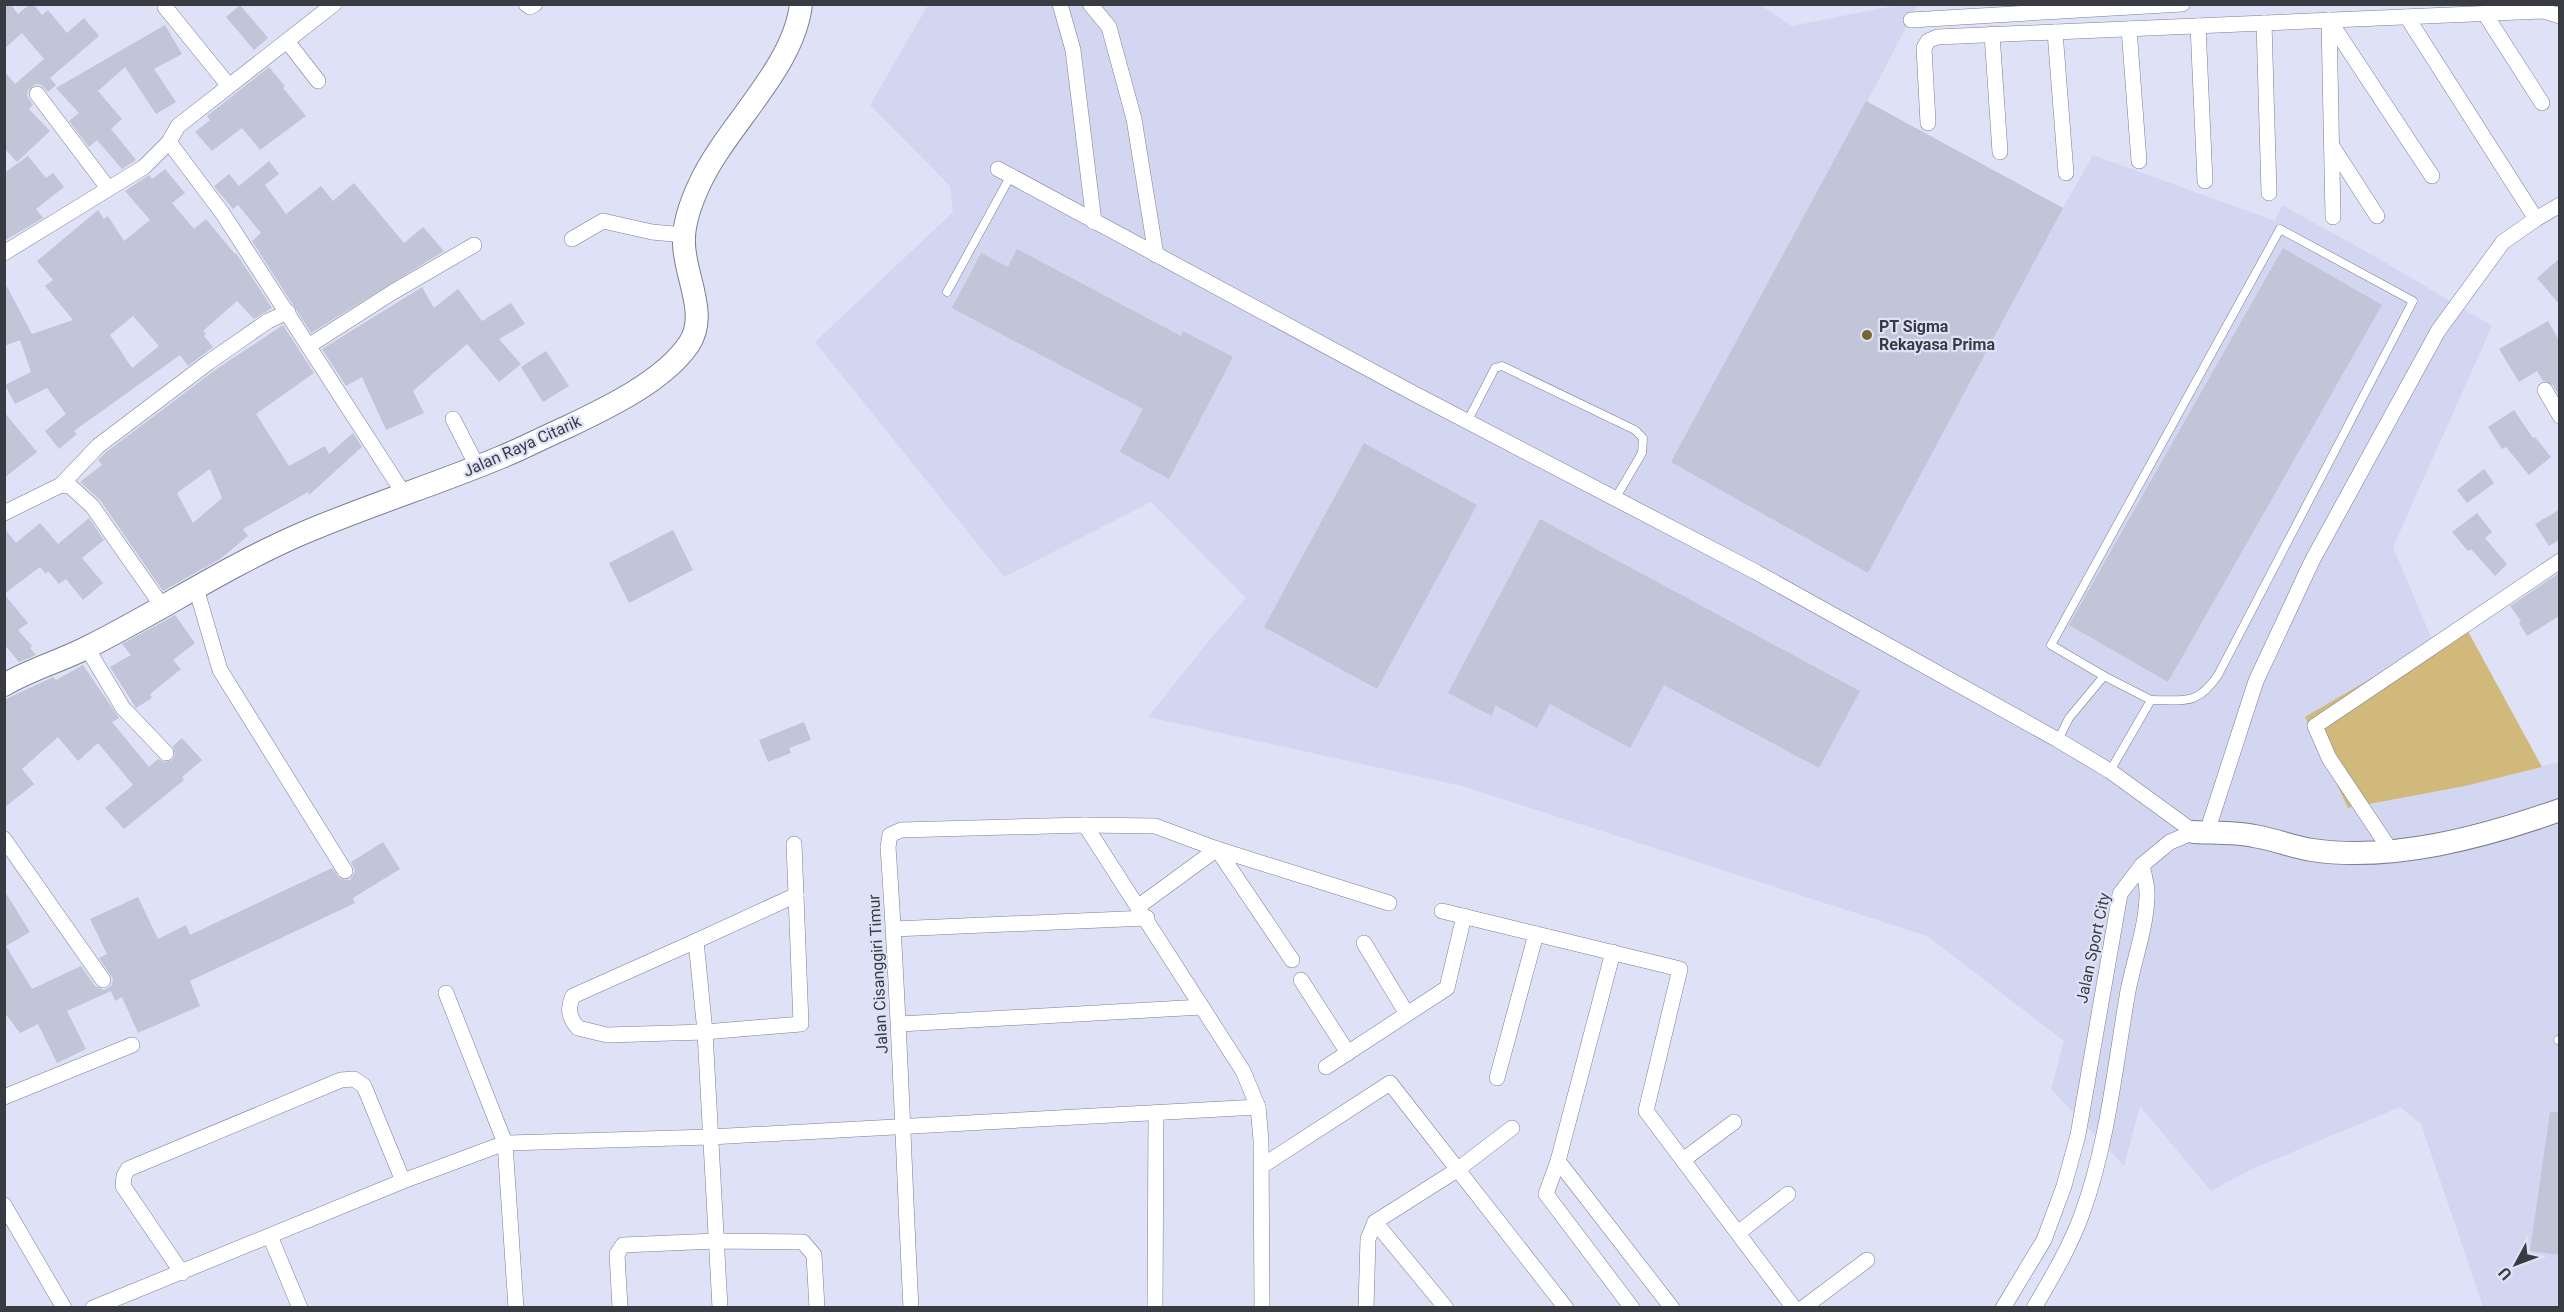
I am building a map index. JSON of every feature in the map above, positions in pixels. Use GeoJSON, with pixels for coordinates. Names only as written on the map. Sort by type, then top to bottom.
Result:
{"type":"FeatureCollection","features":[{"type":"Feature","properties":{"kind":"street"},"geometry":{"type":"LineString","coordinates":[[4,253],[144,167],[169,142],[178,126],[334,4]]}},
{"type":"Feature","properties":{"kind":"street"},"geometry":{"type":"LineString","coordinates":[[526,4],[530,7],[536,4]]}},
{"type":"Feature","properties":{"kind":"street","name":"Jalan Raya Citarik"},"geometry":{"type":"LineString","coordinates":[[4,685],[21,675],[87,648],[162,606],[300,535],[501,458],[622,399],[678,357],[694,334],[696,322],[684,245],[684,235],[693,200],[706,170],[790,44],[801,4]]}},
{"type":"Feature","properties":{"kind":"street"},"geometry":{"type":"LineString","coordinates":[[1060,4],[1073,50],[1094,222]]}},
{"type":"Feature","properties":{"kind":"street"},"geometry":{"type":"LineString","coordinates":[[1090,4],[1108,27],[1134,119],[1156,255]]}},
{"type":"Feature","properties":{"kind":"street"},"geometry":{"type":"LineString","coordinates":[[1911,20],[2182,4]]}},
{"type":"Feature","properties":{"kind":"street"},"geometry":{"type":"LineString","coordinates":[[165,7],[229,86]]}},
{"type":"Feature","properties":{"kind":"street"},"geometry":{"type":"LineString","coordinates":[[1928,123],[1924,48],[1928,41],[1936,37],[2544,11],[2559,16]]}},
{"type":"Feature","properties":{"kind":"street"},"geometry":{"type":"LineString","coordinates":[[2485,14],[2542,103]]}},
{"type":"Feature","properties":{"kind":"street"},"geometry":{"type":"LineString","coordinates":[[2407,17],[2536,219]]}},
{"type":"Feature","properties":{"kind":"street"},"geometry":{"type":"LineString","coordinates":[[2329,20],[2333,217]]}},
{"type":"Feature","properties":{"kind":"street"},"geometry":{"type":"LineString","coordinates":[[2329,20],[2432,176]]}},
{"type":"Feature","properties":{"kind":"street"},"geometry":{"type":"LineString","coordinates":[[2264,23],[2269,193]]}},
{"type":"Feature","properties":{"kind":"street"},"geometry":{"type":"LineString","coordinates":[[2198,26],[2205,181]]}},
{"type":"Feature","properties":{"kind":"street"},"geometry":{"type":"LineString","coordinates":[[2129,29],[2139,161]]}},
{"type":"Feature","properties":{"kind":"street"},"geometry":{"type":"LineString","coordinates":[[2055,32],[2066,173]]}},
{"type":"Feature","properties":{"kind":"street"},"geometry":{"type":"LineString","coordinates":[[1992,34],[2000,152]]}},
{"type":"Feature","properties":{"kind":"street"},"geometry":{"type":"LineString","coordinates":[[287,41],[318,81]]}},
{"type":"Feature","properties":{"kind":"street"},"geometry":{"type":"LineString","coordinates":[[37,94],[108,189]]}},
{"type":"Feature","properties":{"kind":"street"},"geometry":{"type":"LineString","coordinates":[[169,142],[223,214],[310,345],[343,402],[404,494]]}},
{"type":"Feature","properties":{"kind":"street"},"geometry":{"type":"LineString","coordinates":[[2331,144],[2377,216]]}},
{"type":"Feature","properties":{"kind":"street"},"geometry":{"type":"LineString","coordinates":[[1004,173],[1467,422],[1756,572],[2058,740],[2110,771],[2201,832]]}},
{"type":"Feature","properties":{"kind":"street"},"geometry":{"type":"LineString","coordinates":[[2201,832],[2256,681],[2312,561],[2438,331],[2503,242],[2559,205]]}},
{"type":"Feature","properties":{"kind":"street"},"geometry":{"type":"LineString","coordinates":[[572,239],[603,221],[652,232],[684,235]]}},
{"type":"Feature","properties":{"kind":"street"},"geometry":{"type":"LineString","coordinates":[[310,345],[393,292],[474,245]]}},
{"type":"Feature","properties":{"kind":"street"},"geometry":{"type":"LineString","coordinates":[[4,513],[61,485],[98,446],[209,362],[268,321],[288,312]]}},
{"type":"Feature","properties":{"kind":"street"},"geometry":{"type":"LineString","coordinates":[[2545,390],[2559,416]]}},
{"type":"Feature","properties":{"kind":"street"},"geometry":{"type":"LineString","coordinates":[[453,419],[477,466]]}},
{"type":"Feature","properties":{"kind":"street"},"geometry":{"type":"LineString","coordinates":[[61,485],[70,486],[92,506],[162,606]]}},
{"type":"Feature","properties":{"kind":"street"},"geometry":{"type":"LineString","coordinates":[[2391,851],[2329,758],[2315,726],[2559,561]]}},
{"type":"Feature","properties":{"kind":"street"},"geometry":{"type":"LineString","coordinates":[[196,588],[220,670],[345,871]]}},
{"type":"Feature","properties":{"kind":"street"},"geometry":{"type":"LineString","coordinates":[[87,648],[123,708],[166,753]]}},
{"type":"Feature","properties":{"kind":"street"},"geometry":{"type":"LineString","coordinates":[[2034,1308],[2070,1242],[2082,1214],[2094,1174],[2112,1092],[2131,977],[2143,924],[2147,896],[2142,865],[2170,842],[2201,832],[2253,836],[2312,850],[2374,853],[2509,828],[2559,810]]}},
{"type":"Feature","properties":{"kind":"street"},"geometry":{"type":"LineString","coordinates":[[1085,825],[1155,826],[1217,849],[1389,903]]}},
{"type":"Feature","properties":{"kind":"street"},"geometry":{"type":"LineString","coordinates":[[1085,825],[1243,1071],[1258,1107],[1262,1166],[1262,1308]]}},
{"type":"Feature","properties":{"kind":"street","name":"Jalan Cisanggiri Timur"},"geometry":{"type":"LineString","coordinates":[[911,1308],[902,1127],[900,1024],[888,839],[892,833],[901,830],[1085,825]]}},
{"type":"Feature","properties":{"kind":"street"},"geometry":{"type":"LineString","coordinates":[[4,839],[103,980]]}},
{"type":"Feature","properties":{"kind":"street"},"geometry":{"type":"LineString","coordinates":[[794,844],[796,895],[801,1024],[705,1032],[607,1035],[578,1028],[570,1016],[569,1005],[573,996],[796,895]]}},
{"type":"Feature","properties":{"kind":"street"},"geometry":{"type":"LineString","coordinates":[[894,929],[1143,912],[1217,849]]}},
{"type":"Feature","properties":{"kind":"street"},"geometry":{"type":"LineString","coordinates":[[1217,849],[1292,960]]}},
{"type":"Feature","properties":{"kind":"street","name":"Jalan Sport City"},"geometry":{"type":"LineString","coordinates":[[2003,1308],[2043,1240],[2064,1186],[2078,1135],[2101,992],[2120,894],[2142,865]]}},
{"type":"Feature","properties":{"kind":"street"},"geometry":{"type":"LineString","coordinates":[[1442,910],[1680,969],[1646,1111],[1794,1308]]}},
{"type":"Feature","properties":{"kind":"street"},"geometry":{"type":"LineString","coordinates":[[1326,1067],[1447,988],[1464,916]]}},
{"type":"Feature","properties":{"kind":"street"},"geometry":{"type":"LineString","coordinates":[[1497,1078],[1536,934]]}},
{"type":"Feature","properties":{"kind":"street"},"geometry":{"type":"LineString","coordinates":[[696,941],[705,1032],[720,1308]]}},
{"type":"Feature","properties":{"kind":"street"},"geometry":{"type":"LineString","coordinates":[[1364,943],[1407,1014]]}},
{"type":"Feature","properties":{"kind":"street"},"geometry":{"type":"LineString","coordinates":[[1613,952],[1558,1161],[1546,1194],[1632,1308]]}},
{"type":"Feature","properties":{"kind":"street"},"geometry":{"type":"LineString","coordinates":[[1301,980],[1348,1053]]}},
{"type":"Feature","properties":{"kind":"street"},"geometry":{"type":"LineString","coordinates":[[446,993],[505,1143],[516,1308]]}},
{"type":"Feature","properties":{"kind":"street"},"geometry":{"type":"LineString","coordinates":[[900,1024],[1202,1007]]}},
{"type":"Feature","properties":{"kind":"street"},"geometry":{"type":"LineString","coordinates":[[4,1097],[132,1045]]}},
{"type":"Feature","properties":{"kind":"street"},"geometry":{"type":"LineString","coordinates":[[182,1273],[123,1186],[124,1176],[128,1169],[341,1080],[354,1079],[364,1086],[403,1181]]}},
{"type":"Feature","properties":{"kind":"street"},"geometry":{"type":"LineString","coordinates":[[1262,1166],[1390,1083],[1566,1308]]}},
{"type":"Feature","properties":{"kind":"street"},"geometry":{"type":"LineString","coordinates":[[93,1308],[403,1181],[505,1143],[710,1137],[1258,1107]]}},
{"type":"Feature","properties":{"kind":"street"},"geometry":{"type":"LineString","coordinates":[[1155,1308],[1156,1113]]}},
{"type":"Feature","properties":{"kind":"street"},"geometry":{"type":"LineString","coordinates":[[1683,1160],[1734,1122]]}},
{"type":"Feature","properties":{"kind":"street"},"geometry":{"type":"LineString","coordinates":[[1366,1308],[1368,1239],[1375,1222],[1457,1170],[1512,1128]]}},
{"type":"Feature","properties":{"kind":"street"},"geometry":{"type":"LineString","coordinates":[[1558,1161],[1672,1308]]}},
{"type":"Feature","properties":{"kind":"street"},"geometry":{"type":"LineString","coordinates":[[1738,1233],[1788,1194]]}},
{"type":"Feature","properties":{"kind":"street"},"geometry":{"type":"LineString","coordinates":[[4,1205],[64,1308]]}},
{"type":"Feature","properties":{"kind":"street"},"geometry":{"type":"LineString","coordinates":[[1375,1222],[1446,1308]]}},
{"type":"Feature","properties":{"kind":"street"},"geometry":{"type":"LineString","coordinates":[[270,1236],[300,1308]]}},
{"type":"Feature","properties":{"kind":"street"},"geometry":{"type":"LineString","coordinates":[[620,1308],[617,1254],[623,1245],[716,1241],[803,1242],[814,1255],[817,1308]]}},
{"type":"Feature","properties":{"kind":"street"},"geometry":{"type":"LineString","coordinates":[[1803,1308],[1867,1260]]}},
{"type":"Feature","properties":{"kind":"lane"},"geometry":{"type":"LineString","coordinates":[[947,292],[1004,173]]}},
{"type":"Feature","properties":{"kind":"lane"},"geometry":{"type":"LineString","coordinates":[[2280,229],[2413,301],[2218,675],[2202,695],[2193,700],[2151,700],[2051,645],[2280,229]]}},
{"type":"Feature","properties":{"kind":"lane"},"geometry":{"type":"LineString","coordinates":[[1467,422],[1495,368],[1502,366],[1635,430],[1643,438],[1642,453],[1615,499]]}},
{"type":"Feature","properties":{"kind":"lane"},"geometry":{"type":"LineString","coordinates":[[2058,740],[2069,718],[2104,676]]}},
{"type":"Feature","properties":{"kind":"lane"},"geometry":{"type":"LineString","coordinates":[[2110,771],[2151,700]]}},
{"type":"Feature","properties":{"kind":"shaded area"},"geometry":{"type":"Polygon","coordinates":[[[1759,4],[1792,26],[1898,5],[1918,5],[1867,102],[2063,208],[2093,155],[2275,221],[2282,205],[2376,257],[2492,326],[2393,547],[2433,642],[2349,808],[2465,786],[2559,762],[2559,1307],[2483,1307],[2421,1124],[2400,1107],[2252,1169],[2211,1191],[2140,1106],[2124,1166],[2051,1089],[2064,1041],[1927,936],[1462,786],[1148,717],[1246,598],[1151,502],[1004,577],[815,342],[953,212],[950,186],[870,105],[928,5],[1759,4]]]}},
{"type":"Feature","properties":{"kind":"shaded area"},"geometry":{"type":"Polygon","coordinates":[[[2464,624],[2542,767],[2465,786],[2348,808],[2305,717],[2464,624]]]}},
{"type":"Feature","properties":{"kind":"building"},"geometry":{"type":"Polygon","coordinates":[[[4,4],[10,4],[18,14],[30,4],[33,4],[42,15],[48,10],[67,33],[84,18],[99,36],[50,78],[56,85],[48,92],[41,85],[36,84],[28,90],[27,96],[33,105],[29,109],[50,131],[17,162],[4,148],[4,71],[15,84],[44,59],[22,33],[4,49],[4,4]]]}},
{"type":"Feature","properties":{"kind":"building"},"geometry":{"type":"Polygon","coordinates":[[[240,5],[268,38],[254,50],[226,17],[240,5]]]}},
{"type":"Feature","properties":{"kind":"building"},"geometry":{"type":"Polygon","coordinates":[[[165,25],[182,54],[154,69],[176,102],[156,114],[125,67],[98,91],[122,119],[111,129],[136,160],[122,169],[97,140],[89,147],[69,121],[79,113],[56,88],[165,25]]]}},
{"type":"Feature","properties":{"kind":"building"},"geometry":{"type":"Polygon","coordinates":[[[269,67],[306,116],[260,150],[242,128],[212,151],[195,132],[210,120],[207,116],[269,67]]]}},
{"type":"Feature","properties":{"kind":"building","name":"PT Sigma Rekayasa Prima"},"geometry":{"type":"Polygon","coordinates":[[[1866,101],[2063,208],[1868,573],[1671,462],[1866,101]]]}},
{"type":"Feature","properties":{"kind":"building"},"geometry":{"type":"Polygon","coordinates":[[[28,156],[46,178],[53,173],[64,187],[36,209],[43,218],[4,241],[4,173],[28,156]]]}},
{"type":"Feature","properties":{"kind":"building"},"geometry":{"type":"Polygon","coordinates":[[[269,161],[279,174],[265,185],[286,214],[321,186],[333,201],[354,183],[404,243],[423,227],[444,251],[311,333],[252,241],[261,233],[238,205],[233,209],[214,186],[229,174],[239,186],[269,161]]]}},
{"type":"Feature","properties":{"kind":"building"},"geometry":{"type":"Polygon","coordinates":[[[165,169],[185,193],[172,203],[194,229],[206,219],[236,253],[272,308],[254,319],[237,301],[203,331],[206,334],[204,336],[213,347],[188,366],[180,355],[74,431],[77,434],[59,449],[45,431],[66,414],[47,388],[15,404],[5,385],[31,372],[20,340],[4,346],[4,281],[32,334],[73,320],[45,286],[53,280],[37,261],[98,210],[104,219],[108,216],[124,241],[150,220],[125,191],[149,175],[152,179],[165,169]],[[133,316],[110,335],[132,368],[159,346],[133,316]]]}},
{"type":"Feature","properties":{"kind":"building"},"geometry":{"type":"Polygon","coordinates":[[[2283,248],[2382,305],[2168,682],[2069,625],[2283,248]]]}},
{"type":"Feature","properties":{"kind":"building"},"geometry":{"type":"Polygon","coordinates":[[[1017,249],[1181,336],[1183,331],[1233,357],[1169,479],[1120,452],[1143,409],[952,308],[981,253],[1008,267],[1017,249]]]}},
{"type":"Feature","properties":{"kind":"building"},"geometry":{"type":"Polygon","coordinates":[[[2559,259],[2559,304],[2537,278],[2559,259]]]}},
{"type":"Feature","properties":{"kind":"building"},"geometry":{"type":"Polygon","coordinates":[[[422,287],[434,308],[458,289],[482,321],[511,303],[525,324],[499,339],[521,364],[499,382],[467,344],[413,391],[424,413],[386,430],[362,377],[346,386],[322,349],[422,287]]]}},
{"type":"Feature","properties":{"kind":"building"},"geometry":{"type":"Polygon","coordinates":[[[2548,321],[2559,340],[2559,396],[2553,385],[2543,381],[2537,371],[2519,382],[2499,349],[2548,321]]]}},
{"type":"Feature","properties":{"kind":"building"},"geometry":{"type":"Polygon","coordinates":[[[283,325],[314,373],[256,414],[289,466],[325,446],[329,454],[353,433],[362,447],[309,495],[308,492],[243,529],[248,536],[220,559],[163,591],[100,500],[80,482],[102,465],[98,460],[105,453],[215,370],[283,325]],[[210,469],[177,493],[193,523],[222,498],[210,469]]]}},
{"type":"Feature","properties":{"kind":"building"},"geometry":{"type":"Polygon","coordinates":[[[546,351],[569,386],[543,402],[521,367],[546,351]]]}},
{"type":"Feature","properties":{"kind":"building"},"geometry":{"type":"Polygon","coordinates":[[[2514,410],[2533,438],[2535,437],[2551,457],[2529,475],[2506,447],[2502,449],[2488,427],[2514,410]]]}},
{"type":"Feature","properties":{"kind":"building"},"geometry":{"type":"Polygon","coordinates":[[[4,412],[37,452],[4,478],[4,412]]]}},
{"type":"Feature","properties":{"kind":"building"},"geometry":{"type":"Polygon","coordinates":[[[1364,443],[1477,505],[1377,689],[1264,627],[1364,443]]]}},
{"type":"Feature","properties":{"kind":"building"},"geometry":{"type":"Polygon","coordinates":[[[2484,469],[2494,483],[2467,503],[2457,490],[2484,469]]]}},
{"type":"Feature","properties":{"kind":"building"},"geometry":{"type":"Polygon","coordinates":[[[2559,510],[2559,540],[2549,546],[2535,524],[2559,510]]]}},
{"type":"Feature","properties":{"kind":"building"},"geometry":{"type":"Polygon","coordinates":[[[2477,513],[2492,532],[2485,538],[2507,564],[2495,576],[2471,549],[2468,551],[2452,532],[2477,513]]]}},
{"type":"Feature","properties":{"kind":"building"},"geometry":{"type":"Polygon","coordinates":[[[89,518],[104,540],[82,558],[103,583],[83,600],[66,579],[59,584],[48,571],[46,574],[40,567],[4,594],[4,528],[16,543],[40,523],[58,544],[89,518]]]}},
{"type":"Feature","properties":{"kind":"building"},"geometry":{"type":"Polygon","coordinates":[[[1540,519],[1860,691],[1819,768],[1664,685],[1630,748],[1550,704],[1537,728],[1495,705],[1492,716],[1448,693],[1540,519]]]}},
{"type":"Feature","properties":{"kind":"building"},"geometry":{"type":"Polygon","coordinates":[[[673,530],[693,570],[629,603],[609,563],[673,530]]]}},
{"type":"Feature","properties":{"kind":"building"},"geometry":{"type":"Polygon","coordinates":[[[2559,573],[2559,616],[2527,636],[2519,623],[2521,621],[2510,606],[2559,573]]]}},
{"type":"Feature","properties":{"kind":"building"},"geometry":{"type":"Polygon","coordinates":[[[4,594],[28,623],[18,630],[32,646],[30,648],[36,655],[19,662],[4,644],[4,594]]]}},
{"type":"Feature","properties":{"kind":"building"},"geometry":{"type":"Polygon","coordinates":[[[175,615],[195,643],[173,660],[181,669],[150,694],[152,698],[136,708],[110,667],[131,655],[122,644],[175,615]]]}},
{"type":"Feature","properties":{"kind":"building"},"geometry":{"type":"Polygon","coordinates":[[[83,665],[119,718],[112,722],[149,767],[158,759],[164,762],[172,760],[175,755],[173,746],[182,738],[202,760],[182,777],[184,780],[124,829],[105,808],[133,785],[98,743],[78,761],[58,737],[22,769],[34,784],[4,808],[4,700],[53,677],[56,680],[83,665]]]}},
{"type":"Feature","properties":{"kind":"building"},"geometry":{"type":"Polygon","coordinates":[[[804,722],[811,740],[789,748],[791,753],[768,762],[759,740],[804,722]]]}},
{"type":"Feature","properties":{"kind":"building"},"geometry":{"type":"Polygon","coordinates":[[[383,842],[400,869],[353,898],[355,903],[190,981],[200,1006],[138,1033],[122,997],[115,1001],[111,991],[67,1011],[86,1049],[57,1063],[38,1024],[20,1033],[4,1012],[4,890],[30,932],[6,946],[32,989],[81,966],[95,986],[104,990],[112,985],[113,979],[99,958],[107,954],[90,919],[138,897],[158,939],[186,925],[190,935],[332,868],[340,879],[350,880],[355,871],[351,862],[383,842]]]}},
{"type":"Feature","properties":{"kind":"building"},"geometry":{"type":"Polygon","coordinates":[[[2550,1112],[2559,1112],[2559,1255],[2530,1251],[2550,1112]]]}},
{"type":"Feature","properties":{"kind":"place","name":"PT Sigma Rekayasa Prima"},"geometry":{"type":"Point","coordinates":[1867,335]}}]}
